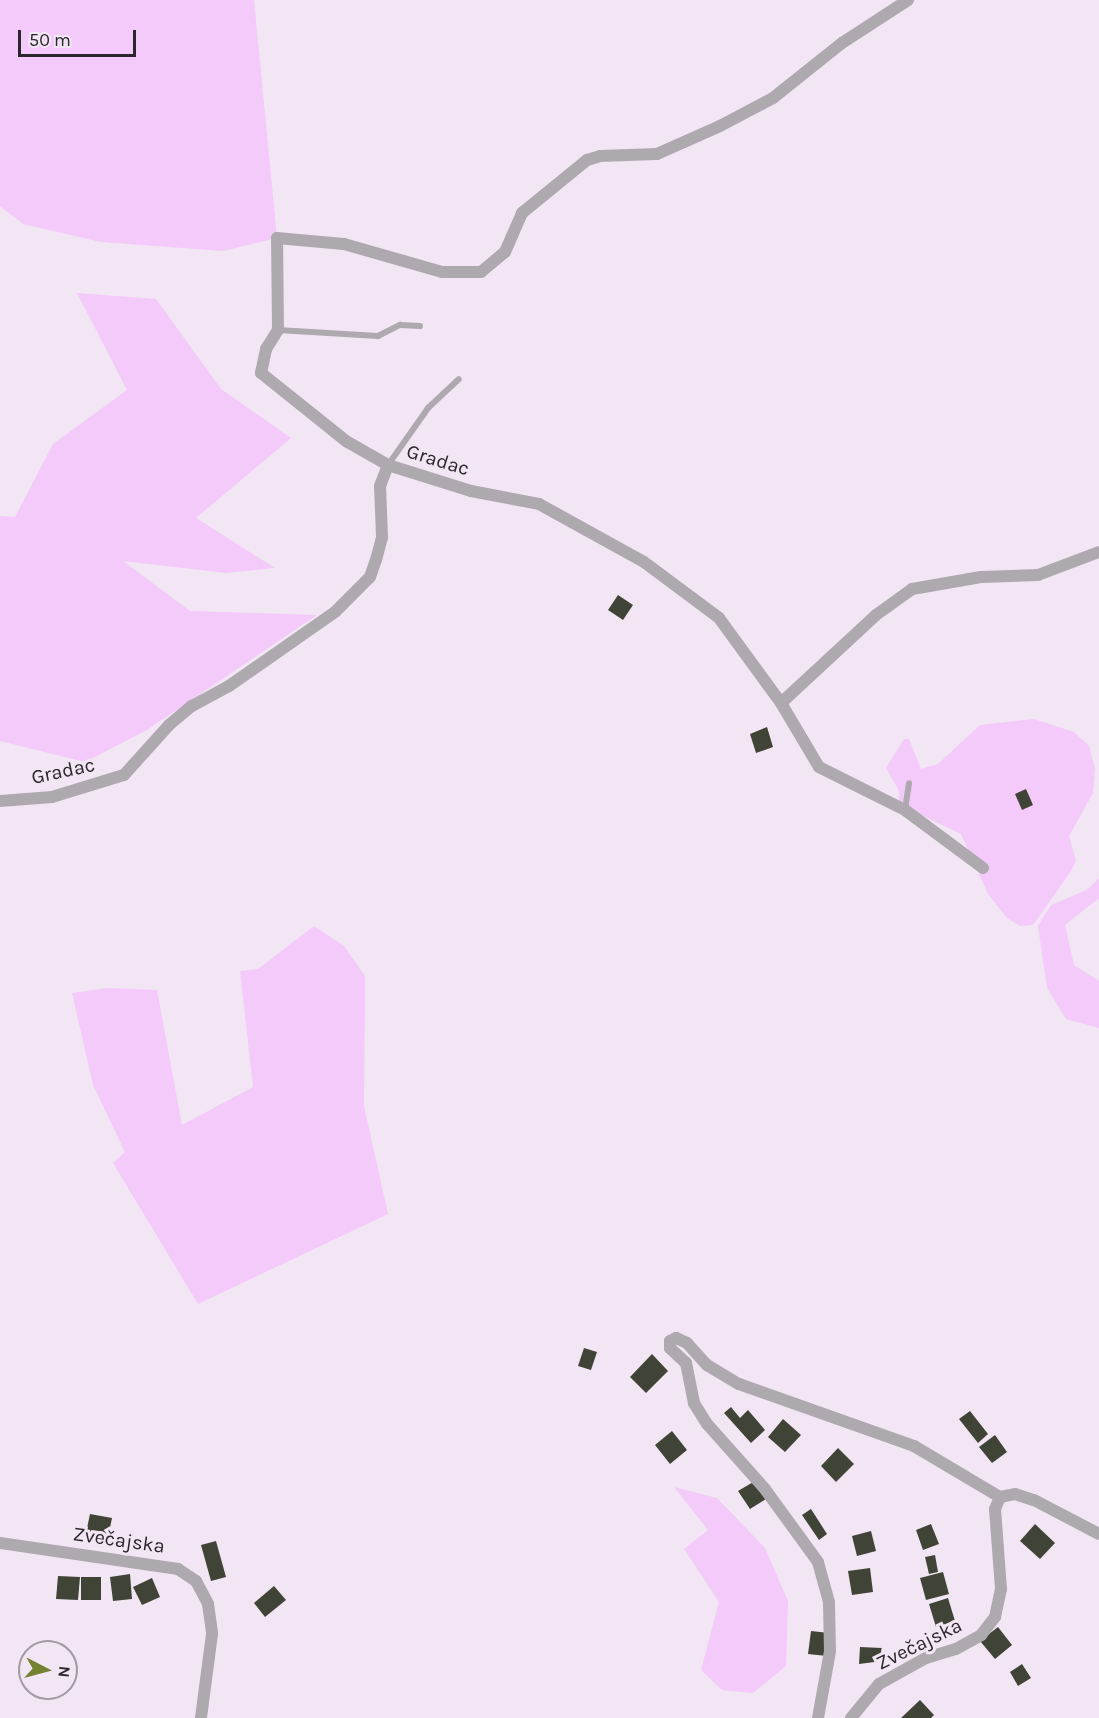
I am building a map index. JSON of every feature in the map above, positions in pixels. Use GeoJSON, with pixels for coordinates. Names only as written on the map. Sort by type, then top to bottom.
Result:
{"type":"FeatureCollection","features":[{"type":"Feature","properties":{"kind":"street"},"geometry":{"type":"LineString","coordinates":[[388,465],[345,441],[261,373],[266,349],[278,330],[277,238],[344,244],[442,272],[481,272],[505,252],[522,213],[587,160],[600,156],[657,154],[720,126],[773,98],[843,43],[908,0]]}},
{"type":"Feature","properties":{"kind":"street","name":"Gradac"},"geometry":{"type":"LineString","coordinates":[[0,801],[52,797],[124,775],[169,725],[192,706],[228,686],[335,612],[370,577],[382,537],[380,486],[388,465],[471,491],[539,504],[644,562],[719,618],[780,702],[819,767],[905,810],[982,868]]}},
{"type":"Feature","properties":{"kind":"street"},"geometry":{"type":"LineString","coordinates":[[780,702],[876,615],[912,589],[981,577],[1038,575],[1099,552]]}},
{"type":"Feature","properties":{"kind":"street"},"geometry":{"type":"LineString","coordinates":[[818,1718],[830,1651],[829,1602],[818,1562],[773,1498],[707,1424],[694,1403],[686,1363],[670,1348],[670,1341],[676,1338],[687,1343],[707,1365],[740,1384],[914,1446],[1000,1497],[1015,1494],[1035,1500],[1099,1534]]}},
{"type":"Feature","properties":{"kind":"street","name":"Zvečajska"},"geometry":{"type":"LineString","coordinates":[[851,1718],[879,1684],[926,1658],[956,1649],[981,1635],[995,1617],[1001,1589],[995,1509],[1000,1497]]}},
{"type":"Feature","properties":{"kind":"street","name":"Zvečajska"},"geometry":{"type":"LineString","coordinates":[[0,1543],[178,1569],[196,1581],[208,1604],[212,1634],[201,1718]]}},
{"type":"Feature","properties":{"kind":"lane"},"geometry":{"type":"LineString","coordinates":[[278,330],[378,336],[400,325],[420,326]]}},
{"type":"Feature","properties":{"kind":"lane"},"geometry":{"type":"LineString","coordinates":[[388,465],[428,408],[459,379]]}},
{"type":"Feature","properties":{"kind":"lane"},"geometry":{"type":"LineString","coordinates":[[905,810],[909,783]]}},
{"type":"Feature","properties":{"kind":"shaded area"},"geometry":{"type":"Polygon","coordinates":[[[0,0],[254,0],[277,238],[223,251],[101,242],[23,224],[0,206],[0,0]]]}},
{"type":"Feature","properties":{"kind":"shaded area"},"geometry":{"type":"Polygon","coordinates":[[[77,293],[156,299],[221,389],[291,438],[196,518],[275,568],[226,573],[123,561],[190,611],[317,615],[147,730],[85,762],[0,741],[0,516],[15,517],[53,444],[127,390],[77,293]]]}},
{"type":"Feature","properties":{"kind":"shaded area"},"geometry":{"type":"Polygon","coordinates":[[[1034,719],[1074,732],[1089,746],[1095,769],[1093,793],[1069,836],[1076,861],[1033,925],[1020,926],[1007,918],[988,894],[961,834],[899,804],[899,791],[886,768],[904,739],[909,739],[921,769],[938,764],[980,725],[1034,719]]]}},
{"type":"Feature","properties":{"kind":"shaded area"},"geometry":{"type":"Polygon","coordinates":[[[1099,878],[1099,898],[1065,925],[1074,965],[1099,981],[1099,1028],[1066,1019],[1047,988],[1038,926],[1051,905],[1087,890],[1099,878]]]}},
{"type":"Feature","properties":{"kind":"shaded area"},"geometry":{"type":"Polygon","coordinates":[[[314,926],[344,946],[365,976],[364,1106],[388,1214],[198,1304],[113,1163],[125,1152],[93,1085],[72,993],[108,988],[157,990],[182,1125],[253,1087],[240,971],[258,969],[314,926]]]}},
{"type":"Feature","properties":{"kind":"shaded area"},"geometry":{"type":"Polygon","coordinates":[[[674,1487],[717,1498],[765,1548],[788,1601],[786,1666],[753,1693],[722,1690],[701,1670],[719,1602],[684,1549],[708,1530],[674,1487]]]}},
{"type":"Feature","properties":{"kind":"building"},"geometry":{"type":"Polygon","coordinates":[[[618,595],[633,605],[623,620],[608,610],[618,595]]]}},
{"type":"Feature","properties":{"kind":"building"},"geometry":{"type":"Polygon","coordinates":[[[767,727],[773,747],[756,753],[750,734],[767,727]]]}},
{"type":"Feature","properties":{"kind":"building"},"geometry":{"type":"Polygon","coordinates":[[[1026,789],[1033,805],[1022,810],[1015,794],[1026,789]]]}},
{"type":"Feature","properties":{"kind":"building"},"geometry":{"type":"Polygon","coordinates":[[[584,1348],[597,1352],[591,1370],[578,1366],[584,1348]]]}},
{"type":"Feature","properties":{"kind":"building"},"geometry":{"type":"Polygon","coordinates":[[[652,1354],[668,1371],[646,1393],[630,1377],[652,1354]]]}},
{"type":"Feature","properties":{"kind":"building"},"geometry":{"type":"Polygon","coordinates":[[[731,1407],[740,1418],[748,1410],[765,1430],[751,1443],[724,1413],[731,1407]]]}},
{"type":"Feature","properties":{"kind":"building"},"geometry":{"type":"Polygon","coordinates":[[[970,1411],[988,1434],[978,1443],[959,1419],[970,1411]]]}},
{"type":"Feature","properties":{"kind":"building"},"geometry":{"type":"Polygon","coordinates":[[[783,1419],[801,1435],[785,1452],[768,1437],[783,1419]]]}},
{"type":"Feature","properties":{"kind":"building"},"geometry":{"type":"Polygon","coordinates":[[[672,1431],[687,1450],[670,1464],[655,1445],[672,1431]]]}},
{"type":"Feature","properties":{"kind":"building"},"geometry":{"type":"Polygon","coordinates":[[[995,1435],[1007,1452],[992,1463],[979,1447],[995,1435]]]}},
{"type":"Feature","properties":{"kind":"building"},"geometry":{"type":"Polygon","coordinates":[[[838,1448],[854,1464],[836,1482],[821,1466],[838,1448]]]}},
{"type":"Feature","properties":{"kind":"building"},"geometry":{"type":"Polygon","coordinates":[[[755,1481],[766,1499],[750,1509],[738,1491],[755,1481]]]}},
{"type":"Feature","properties":{"kind":"building"},"geometry":{"type":"Polygon","coordinates":[[[811,1509],[827,1534],[819,1540],[802,1515],[811,1509]]]}},
{"type":"Feature","properties":{"kind":"building"},"geometry":{"type":"Polygon","coordinates":[[[90,1514],[112,1518],[108,1538],[86,1533],[90,1514]]]}},
{"type":"Feature","properties":{"kind":"building"},"geometry":{"type":"Polygon","coordinates":[[[931,1524],[939,1544],[923,1550],[916,1530],[931,1524]]]}},
{"type":"Feature","properties":{"kind":"building"},"geometry":{"type":"Polygon","coordinates":[[[1035,1524],[1055,1543],[1040,1559],[1020,1541],[1035,1524]]]}},
{"type":"Feature","properties":{"kind":"building"},"geometry":{"type":"Polygon","coordinates":[[[871,1531],[876,1551],[857,1556],[852,1536],[871,1531]]]}},
{"type":"Feature","properties":{"kind":"building"},"geometry":{"type":"Polygon","coordinates":[[[216,1541],[226,1577],[211,1581],[201,1545],[216,1541]]]}},
{"type":"Feature","properties":{"kind":"building"},"geometry":{"type":"Polygon","coordinates":[[[935,1555],[938,1572],[929,1574],[925,1557],[935,1555]]]}},
{"type":"Feature","properties":{"kind":"building"},"geometry":{"type":"Polygon","coordinates":[[[870,1568],[873,1592],[852,1595],[848,1571],[870,1568]]]}},
{"type":"Feature","properties":{"kind":"building"},"geometry":{"type":"Polygon","coordinates":[[[943,1572],[949,1594],[926,1600],[920,1578],[943,1572]]]}},
{"type":"Feature","properties":{"kind":"building"},"geometry":{"type":"Polygon","coordinates":[[[130,1574],[132,1599],[113,1601],[110,1577],[130,1574]]]}},
{"type":"Feature","properties":{"kind":"building"},"geometry":{"type":"Polygon","coordinates":[[[58,1576],[80,1577],[78,1600],[56,1599],[58,1576]]]}},
{"type":"Feature","properties":{"kind":"building"},"geometry":{"type":"Polygon","coordinates":[[[81,1577],[101,1577],[101,1600],[81,1600],[81,1577]]]}},
{"type":"Feature","properties":{"kind":"building"},"geometry":{"type":"Polygon","coordinates":[[[152,1578],[160,1597],[142,1605],[133,1587],[152,1578]]]}},
{"type":"Feature","properties":{"kind":"building"},"geometry":{"type":"Polygon","coordinates":[[[274,1586],[286,1600],[265,1617],[254,1603],[274,1586]]]}},
{"type":"Feature","properties":{"kind":"building"},"geometry":{"type":"Polygon","coordinates":[[[948,1598],[955,1621],[936,1627],[929,1604],[948,1598]]]}},
{"type":"Feature","properties":{"kind":"building"},"geometry":{"type":"Polygon","coordinates":[[[998,1627],[1012,1645],[995,1659],[980,1641],[998,1627]]]}},
{"type":"Feature","properties":{"kind":"building"},"geometry":{"type":"Polygon","coordinates":[[[811,1631],[829,1633],[827,1656],[808,1654],[811,1631]]]}},
{"type":"Feature","properties":{"kind":"building"},"geometry":{"type":"Polygon","coordinates":[[[860,1647],[882,1648],[882,1661],[859,1664],[860,1647]]]}},
{"type":"Feature","properties":{"kind":"building"},"geometry":{"type":"Polygon","coordinates":[[[1022,1664],[1031,1678],[1018,1686],[1010,1672],[1022,1664]]]}},
{"type":"Feature","properties":{"kind":"building"},"geometry":{"type":"Polygon","coordinates":[[[920,1700],[934,1715],[931,1718],[901,1718],[920,1700]]]}}]}
